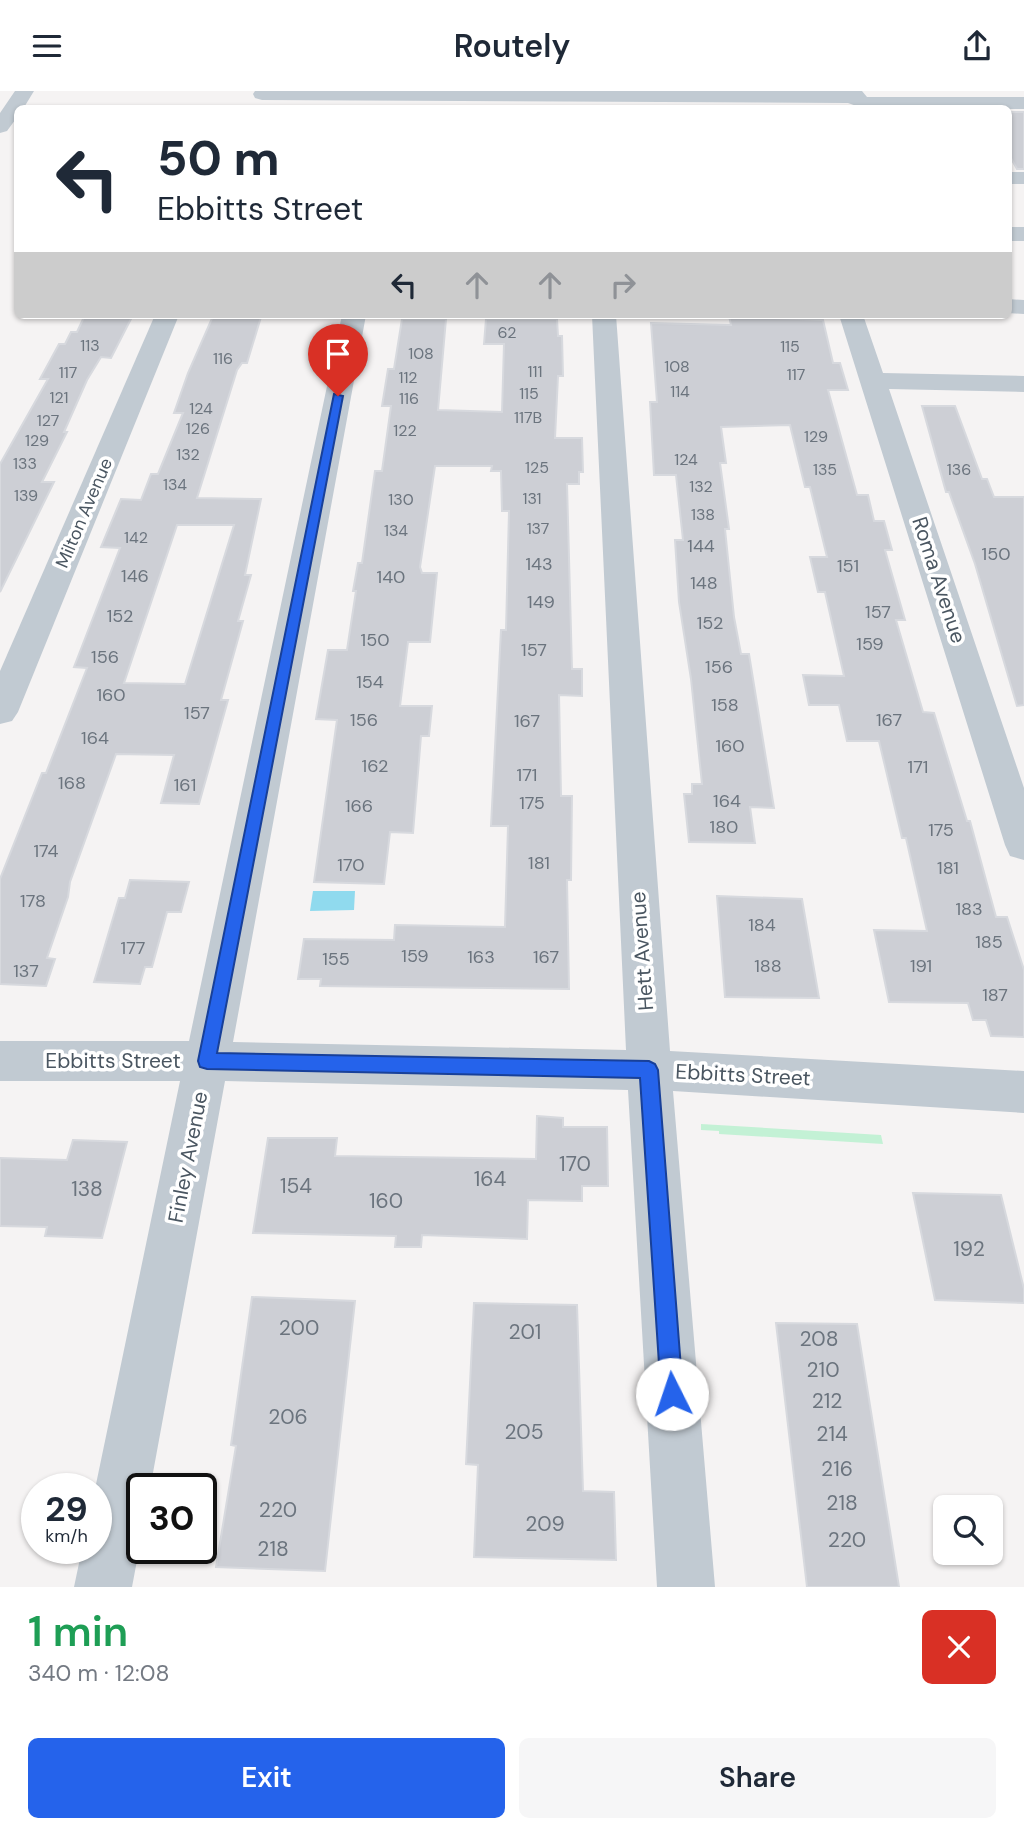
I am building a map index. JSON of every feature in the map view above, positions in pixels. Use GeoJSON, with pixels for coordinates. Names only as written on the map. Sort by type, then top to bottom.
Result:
{"type":"FeatureCollection","features":[{"type":"Feature","properties":{"kind":"street"},"geometry":{"type":"LineString","coordinates":[[261,98],[857,97],[1024,103]]}},
{"type":"Feature","properties":{"kind":"street"},"geometry":{"type":"LineString","coordinates":[[0,127],[14,107]]}},
{"type":"Feature","properties":{"kind":"street","name":"Milton Avenue"},"geometry":{"type":"LineString","coordinates":[[0,712],[165,319]]}},
{"type":"Feature","properties":{"kind":"street","name":"Finley Avenue"},"geometry":{"type":"LineString","coordinates":[[103,1587],[353,319]]}},
{"type":"Feature","properties":{"kind":"street","name":"Hett Avenue"},"geometry":{"type":"LineString","coordinates":[[604,319],[649,1070],[686,1587]]}},
{"type":"Feature","properties":{"kind":"street","name":"Roma Avenue"},"geometry":{"type":"LineString","coordinates":[[853,319],[1024,845]]}},
{"type":"Feature","properties":{"kind":"street"},"geometry":{"type":"LineString","coordinates":[[875,381],[1024,384]]}},
{"type":"Feature","properties":{"kind":"street","name":"Ebbitts Street"},"geometry":{"type":"LineString","coordinates":[[0,1061],[207,1061],[649,1070],[1024,1092]]}},
{"type":"Feature","properties":{"kind":"green space"},"geometry":{"type":"Polygon","coordinates":[[[701,1124],[881,1135],[883,1144],[719,1134],[719,1131],[701,1130],[701,1124]]]}},
{"type":"Feature","properties":{"kind":"water"},"geometry":{"type":"Polygon","coordinates":[[[313,891],[355,891],[354,910],[310,911],[313,891]]]}},
{"type":"Feature","properties":{"kind":"building"},"geometry":{"type":"Polygon","coordinates":[[[1012,112],[1024,112],[1024,169],[1017,169],[1012,160],[1012,112]]]}},
{"type":"Feature","properties":{"kind":"building"},"geometry":{"type":"Polygon","coordinates":[[[83,319],[131,319],[111,358],[101,357],[87,380],[64,432],[67,432],[42,482],[54,482],[0,592],[0,464],[48,379],[40,379],[59,344],[65,344],[71,332],[77,332],[83,319]]]}},
{"type":"Feature","properties":{"kind":"building"},"geometry":{"type":"Polygon","coordinates":[[[212,319],[260,319],[247,363],[242,363],[237,370],[197,498],[261,499],[245,575],[251,575],[238,621],[243,621],[221,700],[228,700],[199,804],[161,803],[174,755],[116,754],[70,882],[68,897],[47,958],[55,959],[46,986],[0,984],[0,879],[42,773],[46,773],[87,668],[74,667],[120,548],[101,547],[121,499],[141,500],[151,474],[158,474],[183,413],[174,413],[212,319]],[[177,525],[124,683],[185,684],[234,525],[177,525]]]}},
{"type":"Feature","properties":{"kind":"building"},"geometry":{"type":"Polygon","coordinates":[[[402,319],[446,319],[438,410],[502,412],[504,344],[484,344],[486,319],[557,319],[558,336],[562,336],[563,376],[558,376],[555,438],[582,438],[583,472],[579,472],[579,484],[567,484],[572,669],[582,669],[582,696],[559,695],[561,796],[572,796],[571,880],[567,880],[569,989],[320,986],[321,979],[298,979],[304,939],[394,940],[395,925],[505,927],[508,826],[491,826],[501,630],[506,630],[509,511],[502,511],[501,471],[491,471],[492,466],[435,466],[420,567],[422,573],[437,573],[430,642],[408,642],[400,706],[432,706],[429,736],[421,736],[413,833],[390,832],[384,884],[314,882],[337,720],[316,719],[328,650],[347,650],[356,591],[353,591],[358,563],[362,563],[375,471],[382,471],[391,406],[382,406],[388,369],[394,369],[402,319]]]}},
{"type":"Feature","properties":{"kind":"building"},"geometry":{"type":"Polygon","coordinates":[[[730,319],[823,320],[833,363],[840,363],[848,390],[828,390],[857,495],[868,495],[874,521],[884,521],[892,550],[885,550],[905,620],[896,620],[923,712],[934,713],[967,821],[970,821],[996,917],[1007,917],[1024,970],[1024,1037],[991,1036],[986,1020],[973,1020],[968,1003],[889,1002],[874,930],[927,931],[906,838],[902,838],[879,741],[847,741],[839,705],[809,705],[803,675],[844,676],[825,592],[818,592],[810,557],[827,557],[810,487],[805,487],[790,425],[721,427],[726,463],[720,463],[729,529],[725,529],[734,617],[741,654],[749,654],[774,808],[750,807],[755,843],[689,842],[684,794],[692,794],[692,784],[702,784],[691,679],[679,602],[675,540],[683,540],[676,475],[654,475],[650,402],[657,402],[651,323],[731,325],[730,319]]]}},
{"type":"Feature","properties":{"kind":"building"},"geometry":{"type":"Polygon","coordinates":[[[922,406],[955,406],[982,479],[987,479],[994,497],[1024,497],[1024,705],[1017,706],[975,564],[949,492],[946,492],[922,406]]]}},
{"type":"Feature","properties":{"kind":"building"},"geometry":{"type":"Polygon","coordinates":[[[130,880],[189,882],[181,912],[167,912],[152,967],[145,967],[140,984],[94,982],[119,898],[125,898],[130,880]]]}},
{"type":"Feature","properties":{"kind":"building"},"geometry":{"type":"Polygon","coordinates":[[[717,896],[802,899],[819,998],[725,997],[717,896]]]}},
{"type":"Feature","properties":{"kind":"building"},"geometry":{"type":"Polygon","coordinates":[[[537,1116],[563,1118],[563,1127],[607,1127],[608,1186],[582,1186],[582,1201],[528,1200],[527,1239],[422,1235],[421,1247],[395,1247],[396,1236],[253,1233],[268,1138],[337,1138],[335,1156],[536,1159],[537,1116]]]}},
{"type":"Feature","properties":{"kind":"building"},"geometry":{"type":"Polygon","coordinates":[[[73,1140],[127,1142],[102,1238],[45,1236],[47,1227],[0,1226],[0,1158],[67,1160],[73,1140]]]}},
{"type":"Feature","properties":{"kind":"building"},"geometry":{"type":"Polygon","coordinates":[[[913,1193],[1001,1195],[1024,1289],[1024,1303],[935,1300],[913,1193]]]}},
{"type":"Feature","properties":{"kind":"building"},"geometry":{"type":"Polygon","coordinates":[[[252,1297],[355,1301],[325,1571],[216,1567],[236,1446],[231,1445],[252,1297]]]}},
{"type":"Feature","properties":{"kind":"building"},"geometry":{"type":"Polygon","coordinates":[[[474,1303],[577,1305],[583,1491],[614,1492],[616,1560],[474,1557],[478,1465],[466,1464],[474,1303]]]}},
{"type":"Feature","properties":{"kind":"building"},"geometry":{"type":"Polygon","coordinates":[[[776,1323],[857,1324],[899,1587],[807,1587],[776,1323]]]}},
{"type":"Feature","properties":{"kind":"route"},"geometry":{"type":"LineString","coordinates":[[338,396],[207,1061],[649,1070],[672,1394]]}}]}
